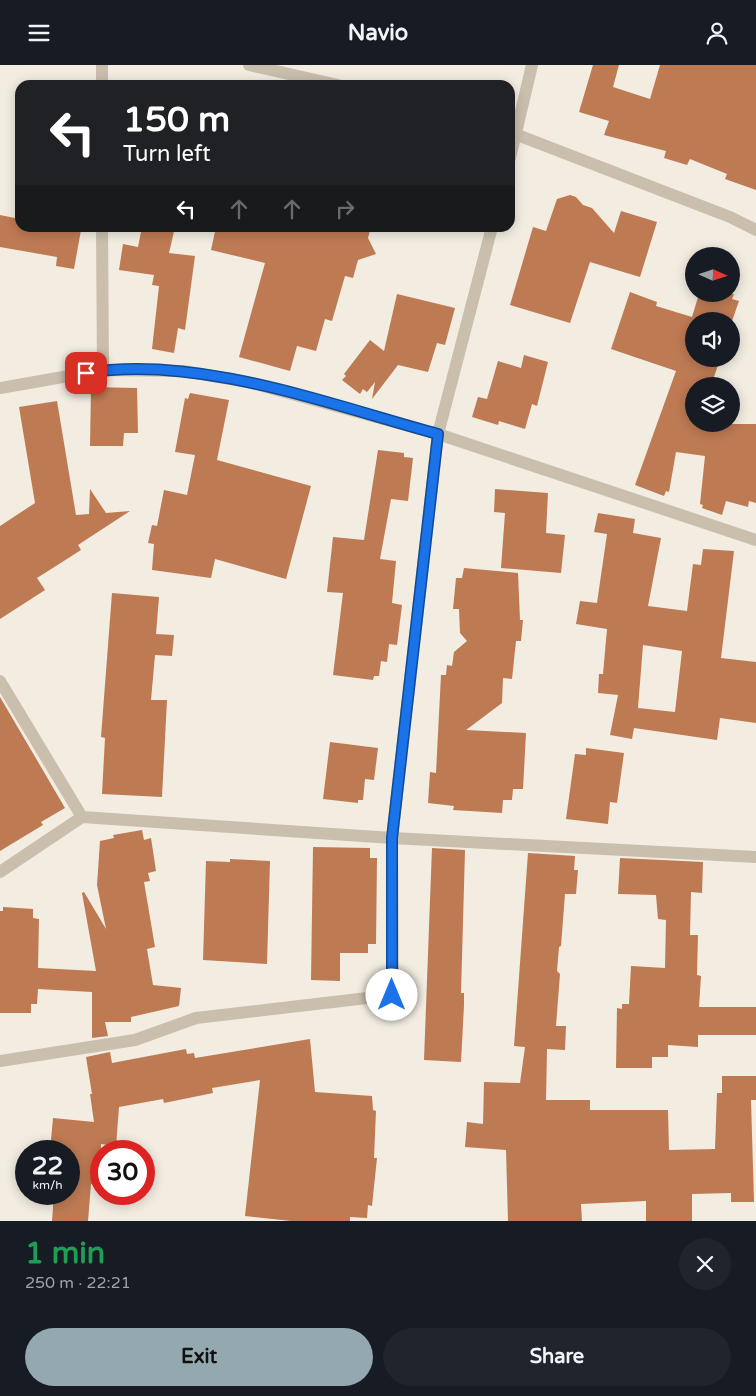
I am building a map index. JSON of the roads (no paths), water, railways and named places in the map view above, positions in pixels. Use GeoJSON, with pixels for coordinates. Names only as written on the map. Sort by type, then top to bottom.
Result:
{"type":"FeatureCollection","features":[{"type":"Feature","properties":{"kind":"street"},"geometry":{"type":"LineString","coordinates":[[102,65],[102,80]]}},
{"type":"Feature","properties":{"kind":"street"},"geometry":{"type":"LineString","coordinates":[[249,65],[316,80]]}},
{"type":"Feature","properties":{"kind":"street"},"geometry":{"type":"LineString","coordinates":[[515,126],[532,65]]}},
{"type":"Feature","properties":{"kind":"street"},"geometry":{"type":"LineString","coordinates":[[515,134],[730,217],[756,230]]}},
{"type":"Feature","properties":{"kind":"street"},"geometry":{"type":"LineString","coordinates":[[102,232],[103,370]]}},
{"type":"Feature","properties":{"kind":"street"},"geometry":{"type":"LineString","coordinates":[[0,1061],[135,1040],[196,1018],[392,995],[392,838],[438,434],[491,232]]}},
{"type":"Feature","properties":{"kind":"street"},"geometry":{"type":"LineString","coordinates":[[0,389],[103,370],[182,371],[248,382],[438,434],[756,540]]}},
{"type":"Feature","properties":{"kind":"street"},"geometry":{"type":"LineString","coordinates":[[0,681],[82,817]]}},
{"type":"Feature","properties":{"kind":"street"},"geometry":{"type":"LineString","coordinates":[[0,872],[82,817],[392,838],[756,857]]}}]}
